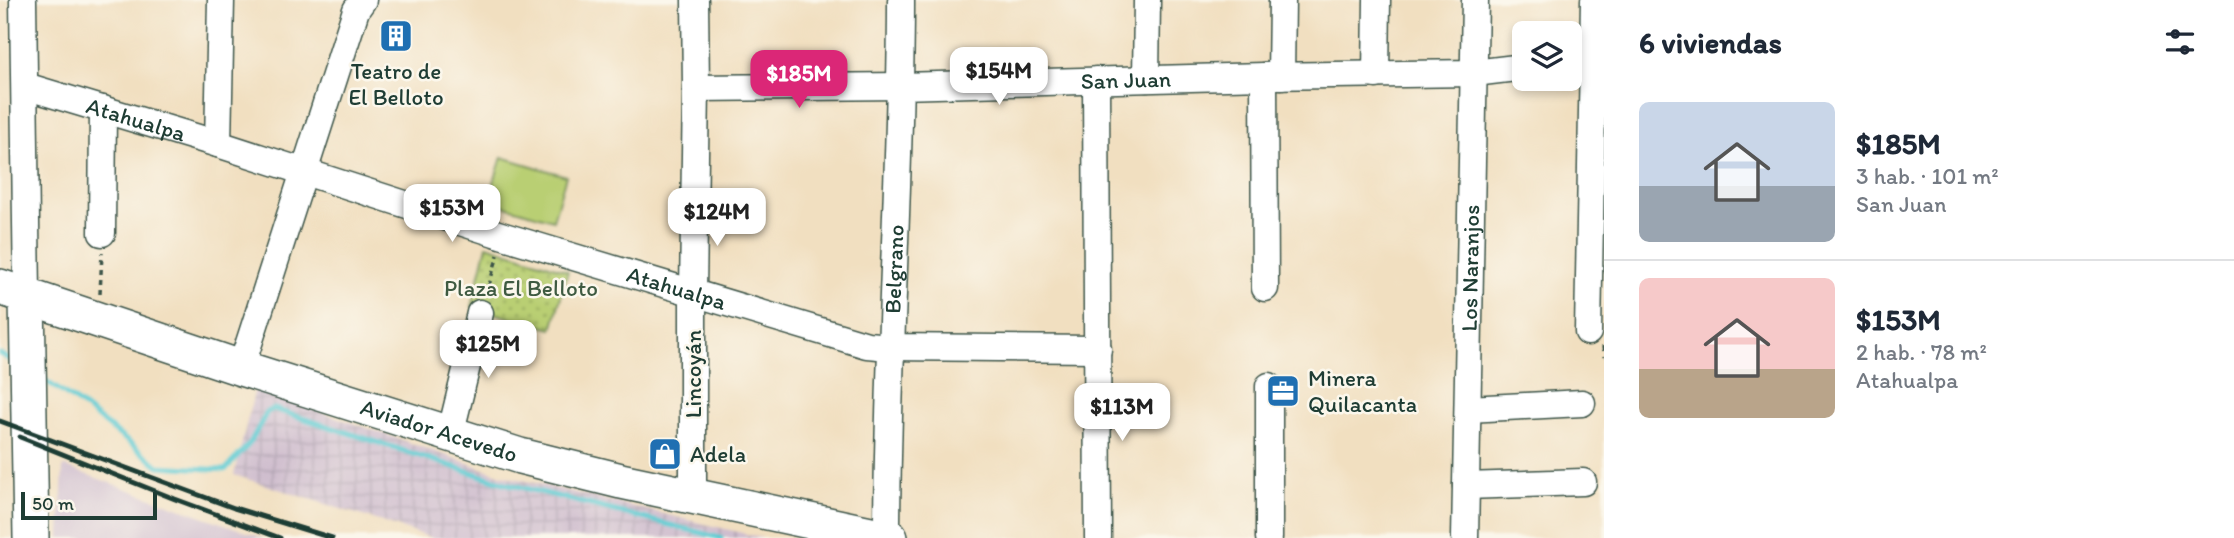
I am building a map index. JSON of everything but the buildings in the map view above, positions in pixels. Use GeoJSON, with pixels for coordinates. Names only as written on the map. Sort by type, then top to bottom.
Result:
{"type":"FeatureCollection","features":[{"type":"Feature","properties":{"kind":"main road","name":"Aviador Acevedo"},"geometry":{"type":"LineString","coordinates":[[14,291],[450,435],[570,468],[888,538]]}},
{"type":"Feature","properties":{"kind":"main road"},"geometry":{"type":"LineString","coordinates":[[14,291],[31,538]]}},
{"type":"Feature","properties":{"kind":"street"},"geometry":{"type":"LineString","coordinates":[[14,291],[25,86],[23,0]]}},
{"type":"Feature","properties":{"kind":"street"},"geometry":{"type":"LineString","coordinates":[[218,144],[221,0]]}},
{"type":"Feature","properties":{"kind":"street"},"geometry":{"type":"LineString","coordinates":[[241,368],[356,10],[363,0]]}},
{"type":"Feature","properties":{"kind":"street","name":"Lincoyán"},"geometry":{"type":"LineString","coordinates":[[693,496],[695,0]]}},
{"type":"Feature","properties":{"kind":"street","name":"Belgrano"},"geometry":{"type":"LineString","coordinates":[[888,538],[890,347],[901,86],[901,0]]}},
{"type":"Feature","properties":{"kind":"street"},"geometry":{"type":"LineString","coordinates":[[1146,79],[1147,0]]}},
{"type":"Feature","properties":{"kind":"street"},"geometry":{"type":"LineString","coordinates":[[1265,288],[1273,76],[1282,0]]}},
{"type":"Feature","properties":{"kind":"street"},"geometry":{"type":"LineString","coordinates":[[1376,75],[1377,0]]}},
{"type":"Feature","properties":{"kind":"street","name":"Los Naranjos"},"geometry":{"type":"LineString","coordinates":[[1465,538],[1475,0]]}},
{"type":"Feature","properties":{"kind":"street"},"geometry":{"type":"LineString","coordinates":[[1588,332],[1589,58],[1594,0]]}},
{"type":"Feature","properties":{"kind":"street","name":"San Juan"},"geometry":{"type":"LineString","coordinates":[[696,88],[1474,74],[1512,69]]}},
{"type":"Feature","properties":{"kind":"street"},"geometry":{"type":"LineString","coordinates":[[1096,80],[1098,538]]}},
{"type":"Feature","properties":{"kind":"street","name":"Atahualpa"},"geometry":{"type":"LineString","coordinates":[[25,86],[218,144],[504,236],[867,345],[1098,349]]}},
{"type":"Feature","properties":{"kind":"street"},"geometry":{"type":"LineString","coordinates":[[102,233],[103,109]]}},
{"type":"Feature","properties":{"kind":"street"},"geometry":{"type":"LineString","coordinates":[[450,435],[480,313]]}},
{"type":"Feature","properties":{"kind":"street"},"geometry":{"type":"LineString","coordinates":[[1269,386],[1269,538]]}},
{"type":"Feature","properties":{"kind":"street"},"geometry":{"type":"LineString","coordinates":[[1468,409],[1582,403]]}},
{"type":"Feature","properties":{"kind":"street"},"geometry":{"type":"LineString","coordinates":[[1466,486],[1583,482]]}},
{"type":"Feature","properties":{"kind":"path"},"geometry":{"type":"LineString","coordinates":[[99,320],[102,233]]}},
{"type":"Feature","properties":{"kind":"path"},"geometry":{"type":"LineString","coordinates":[[480,313],[504,236]]}},
{"type":"Feature","properties":{"kind":"shaded area"},"geometry":{"type":"Polygon","coordinates":[[[255,389],[502,475],[763,538],[432,538],[234,475],[255,389]]]}},
{"type":"Feature","properties":{"kind":"shaded area"},"geometry":{"type":"Polygon","coordinates":[[[63,466],[263,538],[60,538],[63,466]]]}},
{"type":"Feature","properties":{"kind":"green space"},"geometry":{"type":"Polygon","coordinates":[[[502,157],[566,176],[553,220],[488,201],[502,157]]]}},
{"type":"Feature","properties":{"kind":"green space","name":"Plaza El Belloto"},"geometry":{"type":"Polygon","coordinates":[[[487,245],[568,271],[552,329],[472,307],[487,245]]]}},
{"type":"Feature","properties":{"kind":"waterway"},"geometry":{"type":"LineString","coordinates":[[0,354],[15,363]]}},
{"type":"Feature","properties":{"kind":"waterway"},"geometry":{"type":"LineString","coordinates":[[46,381],[159,466],[225,470],[250,443],[267,412],[274,409],[501,482],[721,538]]}},
{"type":"Feature","properties":{"kind":"railway"},"geometry":{"type":"LineString","coordinates":[[0,421],[234,508],[332,538]]}},
{"type":"Feature","properties":{"kind":"railway"},"geometry":{"type":"LineString","coordinates":[[20,437],[280,538]]}},
{"type":"Feature","properties":{"kind":"place","name":"Teatro de El Belloto"},"geometry":{"type":"Point","coordinates":[396,36]}},
{"type":"Feature","properties":{"kind":"place","name":"Minera Quilacanta"},"geometry":{"type":"Point","coordinates":[1283,391]}},
{"type":"Feature","properties":{"kind":"place","name":"Adela"},"geometry":{"type":"Point","coordinates":[665,454]}}]}
